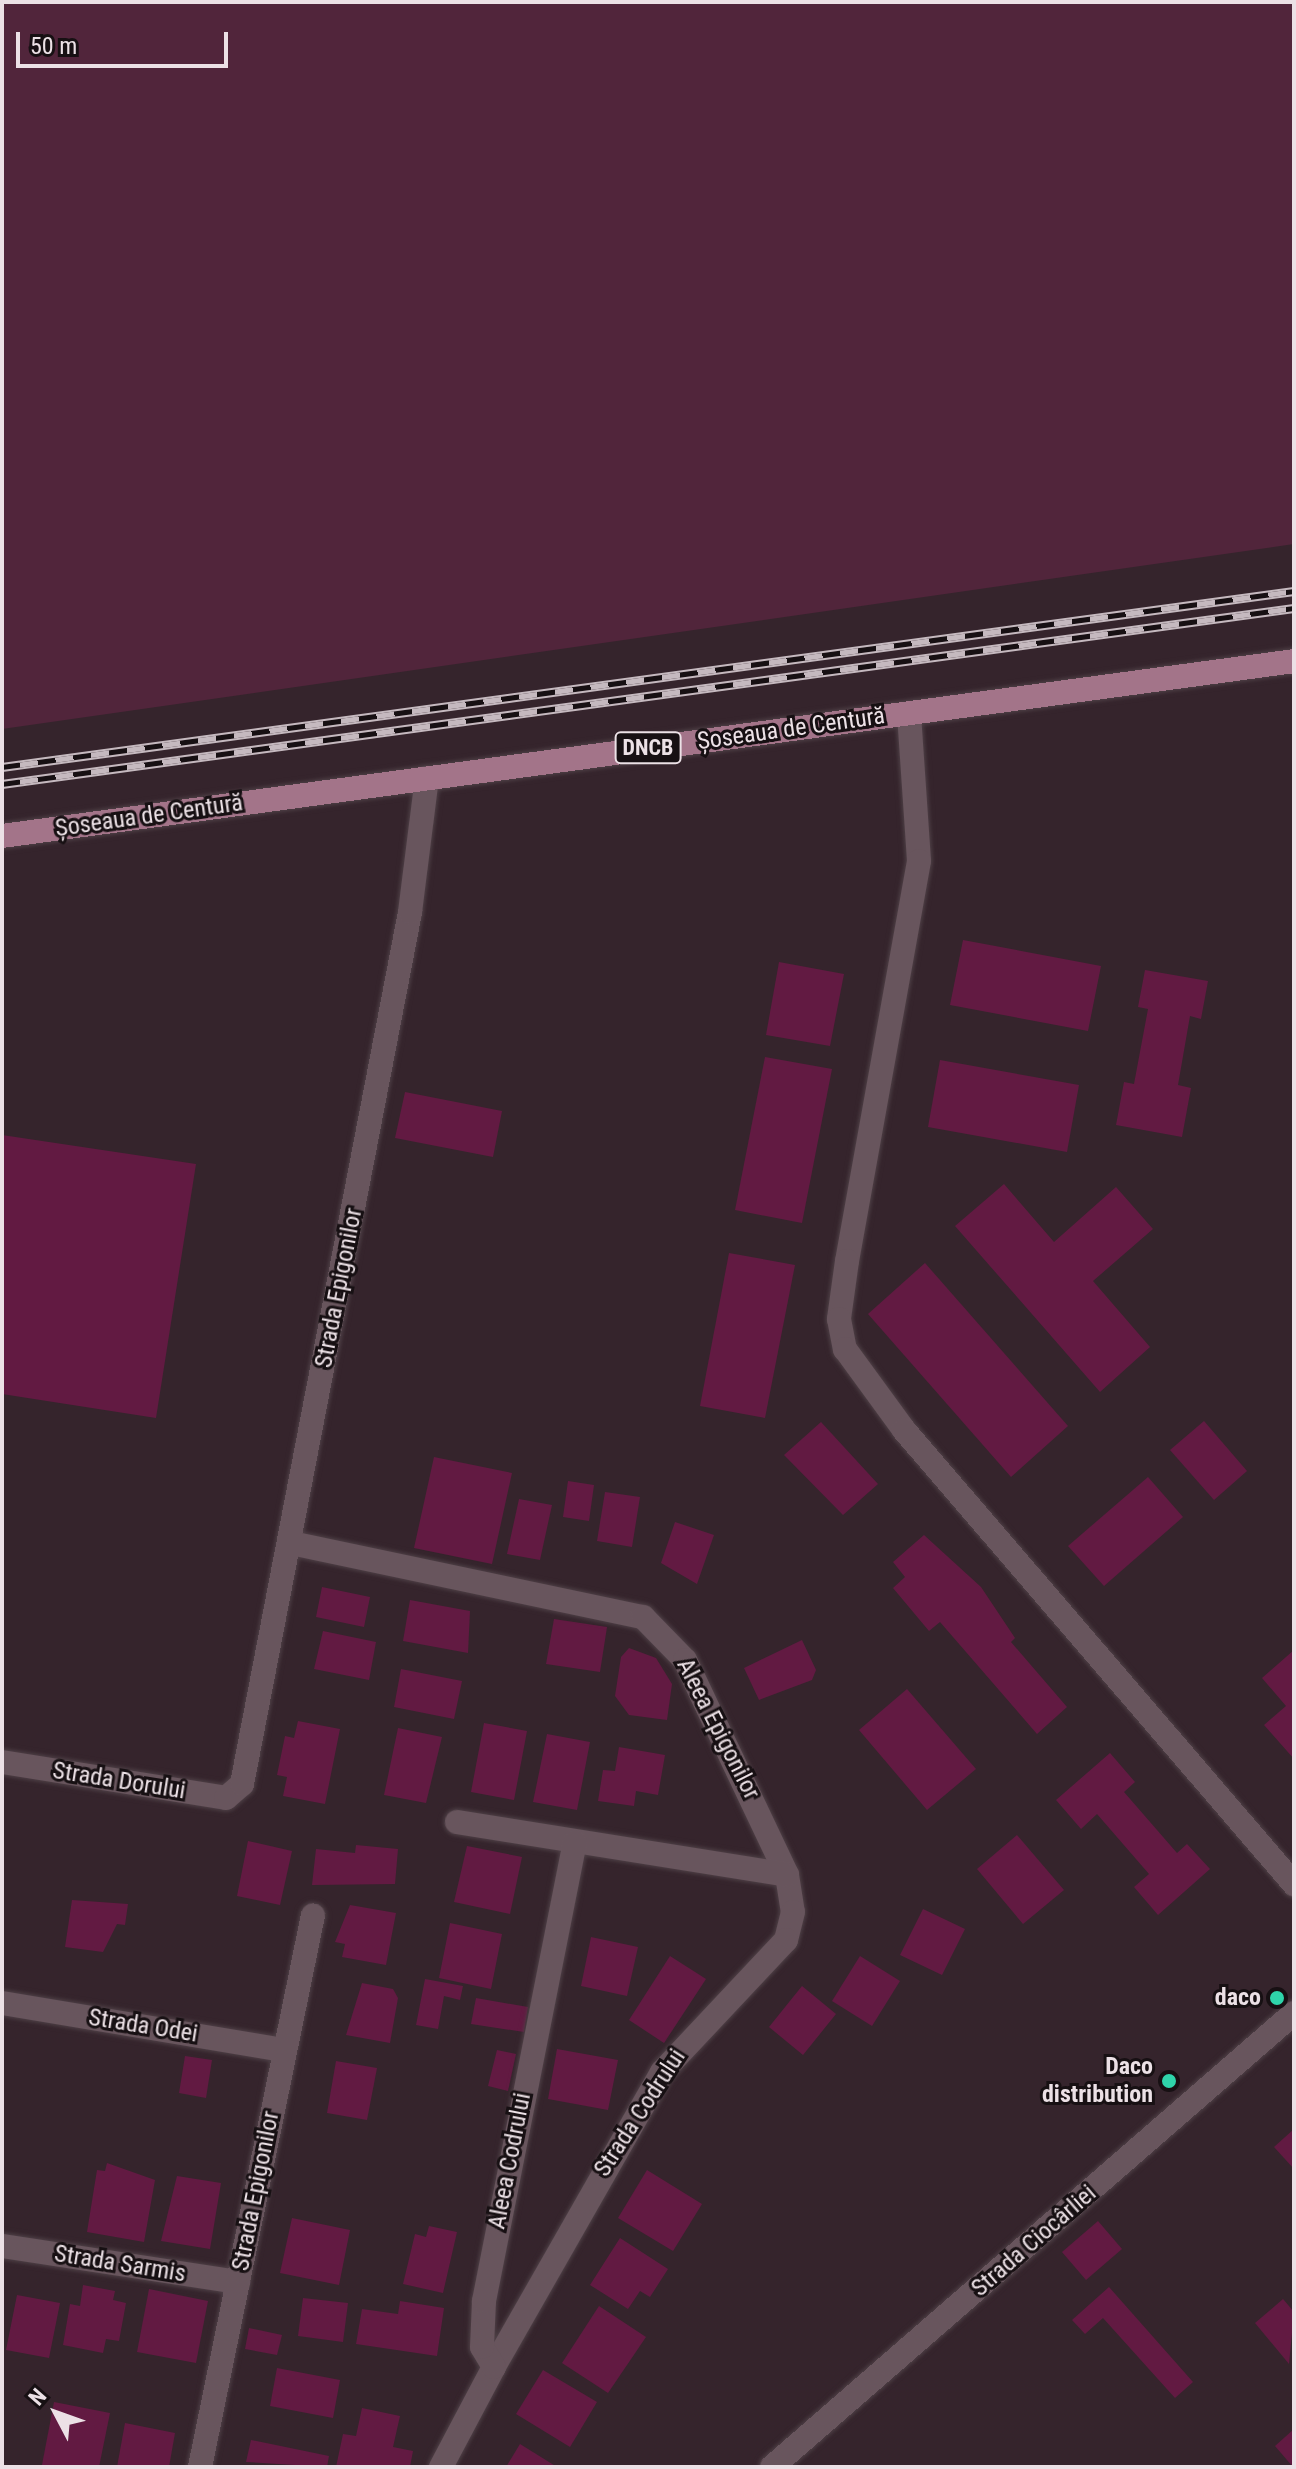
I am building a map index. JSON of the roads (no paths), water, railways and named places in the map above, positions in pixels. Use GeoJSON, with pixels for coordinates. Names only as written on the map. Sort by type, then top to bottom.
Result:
{"type":"FeatureCollection","features":[{"type":"Feature","properties":{"kind":"main road","name":"Șoseaua de Centură"},"geometry":{"type":"LineString","coordinates":[[2,836],[1294,661]]}},
{"type":"Feature","properties":{"kind":"street"},"geometry":{"type":"LineString","coordinates":[[909,714],[919,861],[847,1261],[839,1319],[845,1349],[914,1442],[1294,1884]]}},
{"type":"Feature","properties":{"kind":"street","name":"Strada Epigonilor"},"geometry":{"type":"LineString","coordinates":[[236,1795],[291,1543],[410,912],[427,778]]}},
{"type":"Feature","properties":{"kind":"street","name":"Aleea Epigonilor"},"geometry":{"type":"LineString","coordinates":[[291,1543],[643,1617],[685,1660],[787,1875]]}},
{"type":"Feature","properties":{"kind":"street","name":"Strada Dorului"},"geometry":{"type":"LineString","coordinates":[[2,1762],[236,1795]]}},
{"type":"Feature","properties":{"kind":"street"},"geometry":{"type":"LineString","coordinates":[[457,1822],[787,1875]]}},
{"type":"Feature","properties":{"kind":"street","name":"Aleea Codrului"},"geometry":{"type":"LineString","coordinates":[[494,2367],[482,2347],[484,2301],[575,1842]]}},
{"type":"Feature","properties":{"kind":"street","name":"Strada Codrului"},"geometry":{"type":"LineString","coordinates":[[494,2367],[662,2072],[786,1940],[793,1912],[787,1875]]}},
{"type":"Feature","properties":{"kind":"street","name":"Strada Epigonilor"},"geometry":{"type":"LineString","coordinates":[[200,2467],[313,1915]]}},
{"type":"Feature","properties":{"kind":"street","name":"Strada Odei"},"geometry":{"type":"LineString","coordinates":[[2,2003],[284,2050]]}},
{"type":"Feature","properties":{"kind":"street","name":"Strada Ciocârliei"},"geometry":{"type":"LineString","coordinates":[[772,2467],[1294,2013]]}},
{"type":"Feature","properties":{"kind":"street","name":"Strada Sarmis"},"geometry":{"type":"LineString","coordinates":[[2,2246],[238,2282]]}},
{"type":"Feature","properties":{"kind":"street"},"geometry":{"type":"LineString","coordinates":[[441,2467],[494,2367]]}},
{"type":"Feature","properties":{"kind":"railway"},"geometry":{"type":"LineString","coordinates":[[2,767],[1294,591]]}},
{"type":"Feature","properties":{"kind":"railway"},"geometry":{"type":"LineString","coordinates":[[2,784],[1294,608]]}},
{"type":"Feature","properties":{"kind":"place","name":"daco"},"geometry":{"type":"Point","coordinates":[1277,1998]}},
{"type":"Feature","properties":{"kind":"place","name":"Daco distribution"},"geometry":{"type":"Point","coordinates":[1169,2081]}}]}
